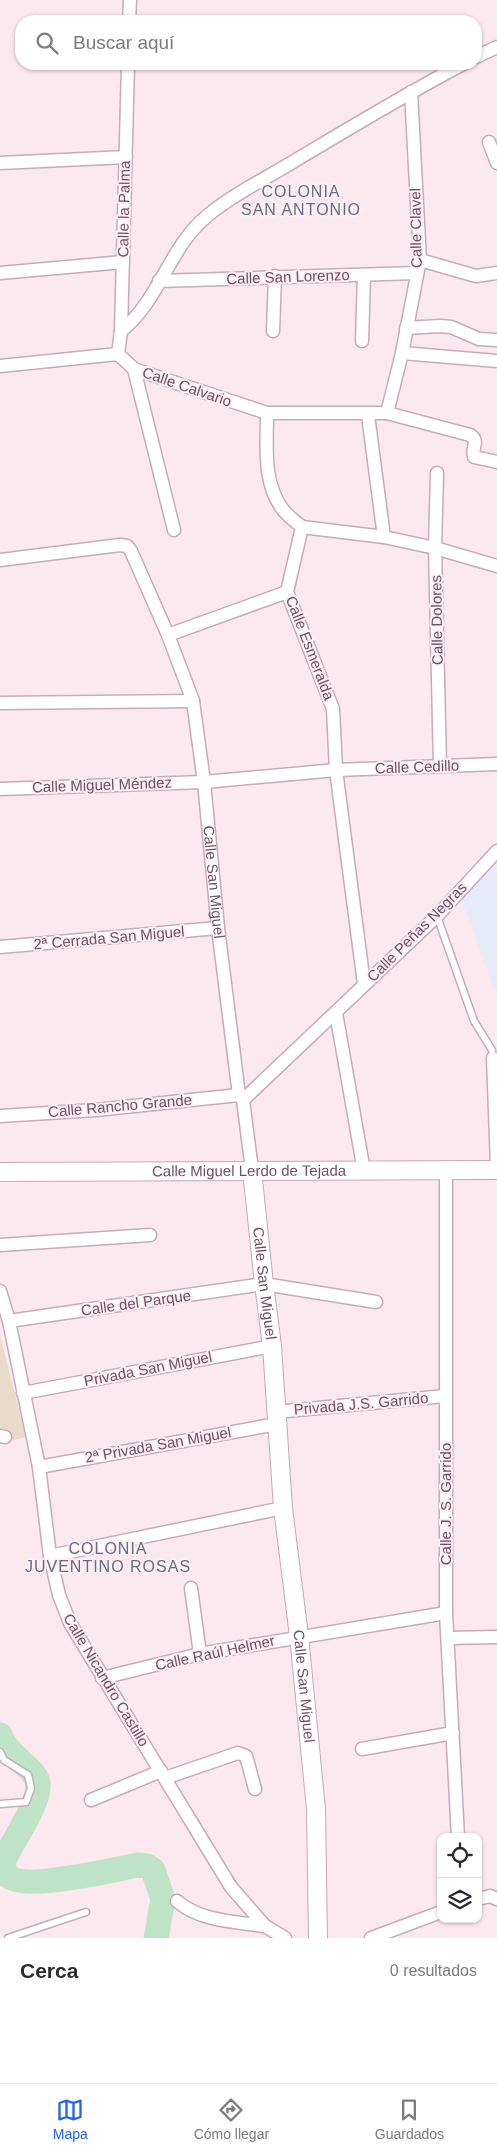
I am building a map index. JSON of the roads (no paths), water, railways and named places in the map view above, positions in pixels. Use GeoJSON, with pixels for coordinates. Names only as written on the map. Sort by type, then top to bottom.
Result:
{"type":"FeatureCollection","features":[{"type":"Feature","properties":{"kind":"street"},"geometry":{"type":"LineString","coordinates":[[129,15],[130,0]]}},
{"type":"Feature","properties":{"kind":"street"},"geometry":{"type":"LineString","coordinates":[[482,54],[497,47]]}},
{"type":"Feature","properties":{"kind":"street","name":"Calle la Palma"},"geometry":{"type":"LineString","coordinates":[[118,354],[121,330],[128,70]]}},
{"type":"Feature","properties":{"kind":"street"},"geometry":{"type":"LineString","coordinates":[[121,330],[135,320],[144,308],[185,240],[206,216],[411,92],[452,70]]}},
{"type":"Feature","properties":{"kind":"street","name":"Calle Clavel"},"geometry":{"type":"LineString","coordinates":[[384,538],[378,414],[402,353],[418,266],[411,92]]}},
{"type":"Feature","properties":{"kind":"street"},"geometry":{"type":"LineString","coordinates":[[489,142],[497,163]]}},
{"type":"Feature","properties":{"kind":"street"},"geometry":{"type":"LineString","coordinates":[[0,163],[126,157]]}},
{"type":"Feature","properties":{"kind":"street"},"geometry":{"type":"LineString","coordinates":[[0,273],[123,262]]}},
{"type":"Feature","properties":{"kind":"street","name":"Calle San Lorenzo"},"geometry":{"type":"LineString","coordinates":[[159,281],[275,276],[364,275],[418,266],[476,276],[497,273]]}},
{"type":"Feature","properties":{"kind":"street"},"geometry":{"type":"LineString","coordinates":[[362,341],[364,275]]}},
{"type":"Feature","properties":{"kind":"street"},"geometry":{"type":"LineString","coordinates":[[273,331],[275,276]]}},
{"type":"Feature","properties":{"kind":"street"},"geometry":{"type":"LineString","coordinates":[[406,328],[440,326],[451,328],[479,339],[497,340]]}},
{"type":"Feature","properties":{"kind":"street"},"geometry":{"type":"LineString","coordinates":[[402,353],[497,361]]}},
{"type":"Feature","properties":{"kind":"street"},"geometry":{"type":"LineString","coordinates":[[0,366],[118,354]]}},
{"type":"Feature","properties":{"kind":"street","name":"Calle Calvario"},"geometry":{"type":"LineString","coordinates":[[118,354],[134,369],[267,414],[378,414],[470,435],[474,437],[476,442],[473,452],[474,457],[480,460],[497,462]]}},
{"type":"Feature","properties":{"kind":"street"},"geometry":{"type":"LineString","coordinates":[[134,369],[174,530]]}},
{"type":"Feature","properties":{"kind":"street"},"geometry":{"type":"LineString","coordinates":[[267,414],[267,464],[270,481],[276,498],[284,511],[302,527],[384,538],[435,548],[497,566]]}},
{"type":"Feature","properties":{"kind":"street","name":"Calle Dolores"},"geometry":{"type":"LineString","coordinates":[[437,474],[435,548],[440,766]]}},
{"type":"Feature","properties":{"kind":"street","name":"Calle Esmeralda"},"geometry":{"type":"LineString","coordinates":[[302,527],[287,592],[333,709],[336,770],[364,984]]}},
{"type":"Feature","properties":{"kind":"street","name":"Calle San Miguel"},"geometry":{"type":"LineString","coordinates":[[0,560],[120,545],[127,546],[131,551],[168,635],[193,700],[204,782],[218,928],[252,1170],[272,1346],[283,1508],[300,1636],[316,1809],[318,1938]]}},
{"type":"Feature","properties":{"kind":"street"},"geometry":{"type":"LineString","coordinates":[[168,635],[287,592]]}},
{"type":"Feature","properties":{"kind":"street"},"geometry":{"type":"LineString","coordinates":[[0,703],[193,700]]}},
{"type":"Feature","properties":{"kind":"street","name":"Calle Cedillo"},"geometry":{"type":"LineString","coordinates":[[204,782],[336,770],[497,764]]}},
{"type":"Feature","properties":{"kind":"street","name":"Calle Miguel Méndez"},"geometry":{"type":"LineString","coordinates":[[0,789],[204,782]]}},
{"type":"Feature","properties":{"kind":"street","name":"Calle Peñas Negras"},"geometry":{"type":"LineString","coordinates":[[241,1097],[336,1013],[364,984],[437,916],[497,851]]}},
{"type":"Feature","properties":{"kind":"street","name":"2ª Cerrada San Miguel"},"geometry":{"type":"LineString","coordinates":[[0,947],[218,928]]}},
{"type":"Feature","properties":{"kind":"street"},"geometry":{"type":"LineString","coordinates":[[336,1013],[364,1171]]}},
{"type":"Feature","properties":{"kind":"street"},"geometry":{"type":"LineString","coordinates":[[493,1054],[497,1165]]}},
{"type":"Feature","properties":{"kind":"street","name":"Calle Rancho Grande"},"geometry":{"type":"LineString","coordinates":[[0,1116],[96,1110],[241,1097]]}},
{"type":"Feature","properties":{"kind":"street","name":"Calle Miguel Lerdo de Tejada"},"geometry":{"type":"LineString","coordinates":[[0,1172],[497,1170]]}},
{"type":"Feature","properties":{"kind":"street","name":"Calle J. S. Garrido"},"geometry":{"type":"LineString","coordinates":[[446,1171],[446,1613],[458,1833]]}},
{"type":"Feature","properties":{"kind":"street"},"geometry":{"type":"LineString","coordinates":[[0,1245],[150,1235]]}},
{"type":"Feature","properties":{"kind":"street","name":"Calle del Parque"},"geometry":{"type":"LineString","coordinates":[[9,1321],[264,1284],[376,1302]]}},
{"type":"Feature","properties":{"kind":"street","name":"Calle Nicandro Castillo"},"geometry":{"type":"LineString","coordinates":[[0,1291],[9,1321],[38,1467],[50,1556],[59,1595],[70,1623],[231,1887],[264,1926],[285,1938]]}},
{"type":"Feature","properties":{"kind":"street","name":"Privada San Miguel"},"geometry":{"type":"LineString","coordinates":[[23,1393],[272,1346]]}},
{"type":"Feature","properties":{"kind":"street","name":"Privada J.S. Garrido"},"geometry":{"type":"LineString","coordinates":[[277,1418],[446,1396]]}},
{"type":"Feature","properties":{"kind":"street","name":"2ª Privada San Miguel"},"geometry":{"type":"LineString","coordinates":[[38,1467],[277,1418]]}},
{"type":"Feature","properties":{"kind":"street"},"geometry":{"type":"LineString","coordinates":[[50,1556],[283,1508]]}},
{"type":"Feature","properties":{"kind":"street"},"geometry":{"type":"LineString","coordinates":[[190,1588],[200,1654]]}},
{"type":"Feature","properties":{"kind":"street","name":"Calle Raúl Helmer"},"geometry":{"type":"LineString","coordinates":[[102,1678],[200,1654],[446,1613]]}},
{"type":"Feature","properties":{"kind":"street"},"geometry":{"type":"LineString","coordinates":[[448,1638],[497,1637]]}},
{"type":"Feature","properties":{"kind":"street"},"geometry":{"type":"LineString","coordinates":[[362,1749],[453,1733]]}},
{"type":"Feature","properties":{"kind":"street"},"geometry":{"type":"LineString","coordinates":[[91,1800],[163,1774],[238,1754],[246,1756],[255,1789]]}},
{"type":"Feature","properties":{"kind":"street"},"geometry":{"type":"LineString","coordinates":[[482,1898],[490,1896],[497,1899]]}},
{"type":"Feature","properties":{"kind":"street"},"geometry":{"type":"LineString","coordinates":[[177,1901],[185,1908],[214,1918],[264,1926]]}},
{"type":"Feature","properties":{"kind":"street"},"geometry":{"type":"LineString","coordinates":[[370,1938],[437,1913]]}},
{"type":"Feature","properties":{"kind":"lane"},"geometry":{"type":"LineString","coordinates":[[437,916],[474,1021],[493,1054]]}},
{"type":"Feature","properties":{"kind":"lane"},"geometry":{"type":"LineString","coordinates":[[0,1752],[4,1760],[28,1775],[30,1788],[26,1802],[0,1804]]}},
{"type":"Feature","properties":{"kind":"lane"},"geometry":{"type":"LineString","coordinates":[[8,1938],[86,1912]]}},
{"type":"Feature","properties":{"kind":"waterway"},"geometry":{"type":"LineString","coordinates":[[0,1735],[10,1751],[34,1774],[38,1785],[32,1809],[4,1860],[6,1874],[15,1879],[48,1881],[138,1865],[147,1866],[153,1870],[163,1899],[156,1938]]}},
{"type":"Feature","properties":{"kind":"district","name":"COLONIA SAN ANTONIO"},"geometry":{"type":"Point","coordinates":[301,200]}},
{"type":"Feature","properties":{"kind":"district","name":"COLONIA JUVENTINO ROSAS"},"geometry":{"type":"Point","coordinates":[108,1557]}}]}
